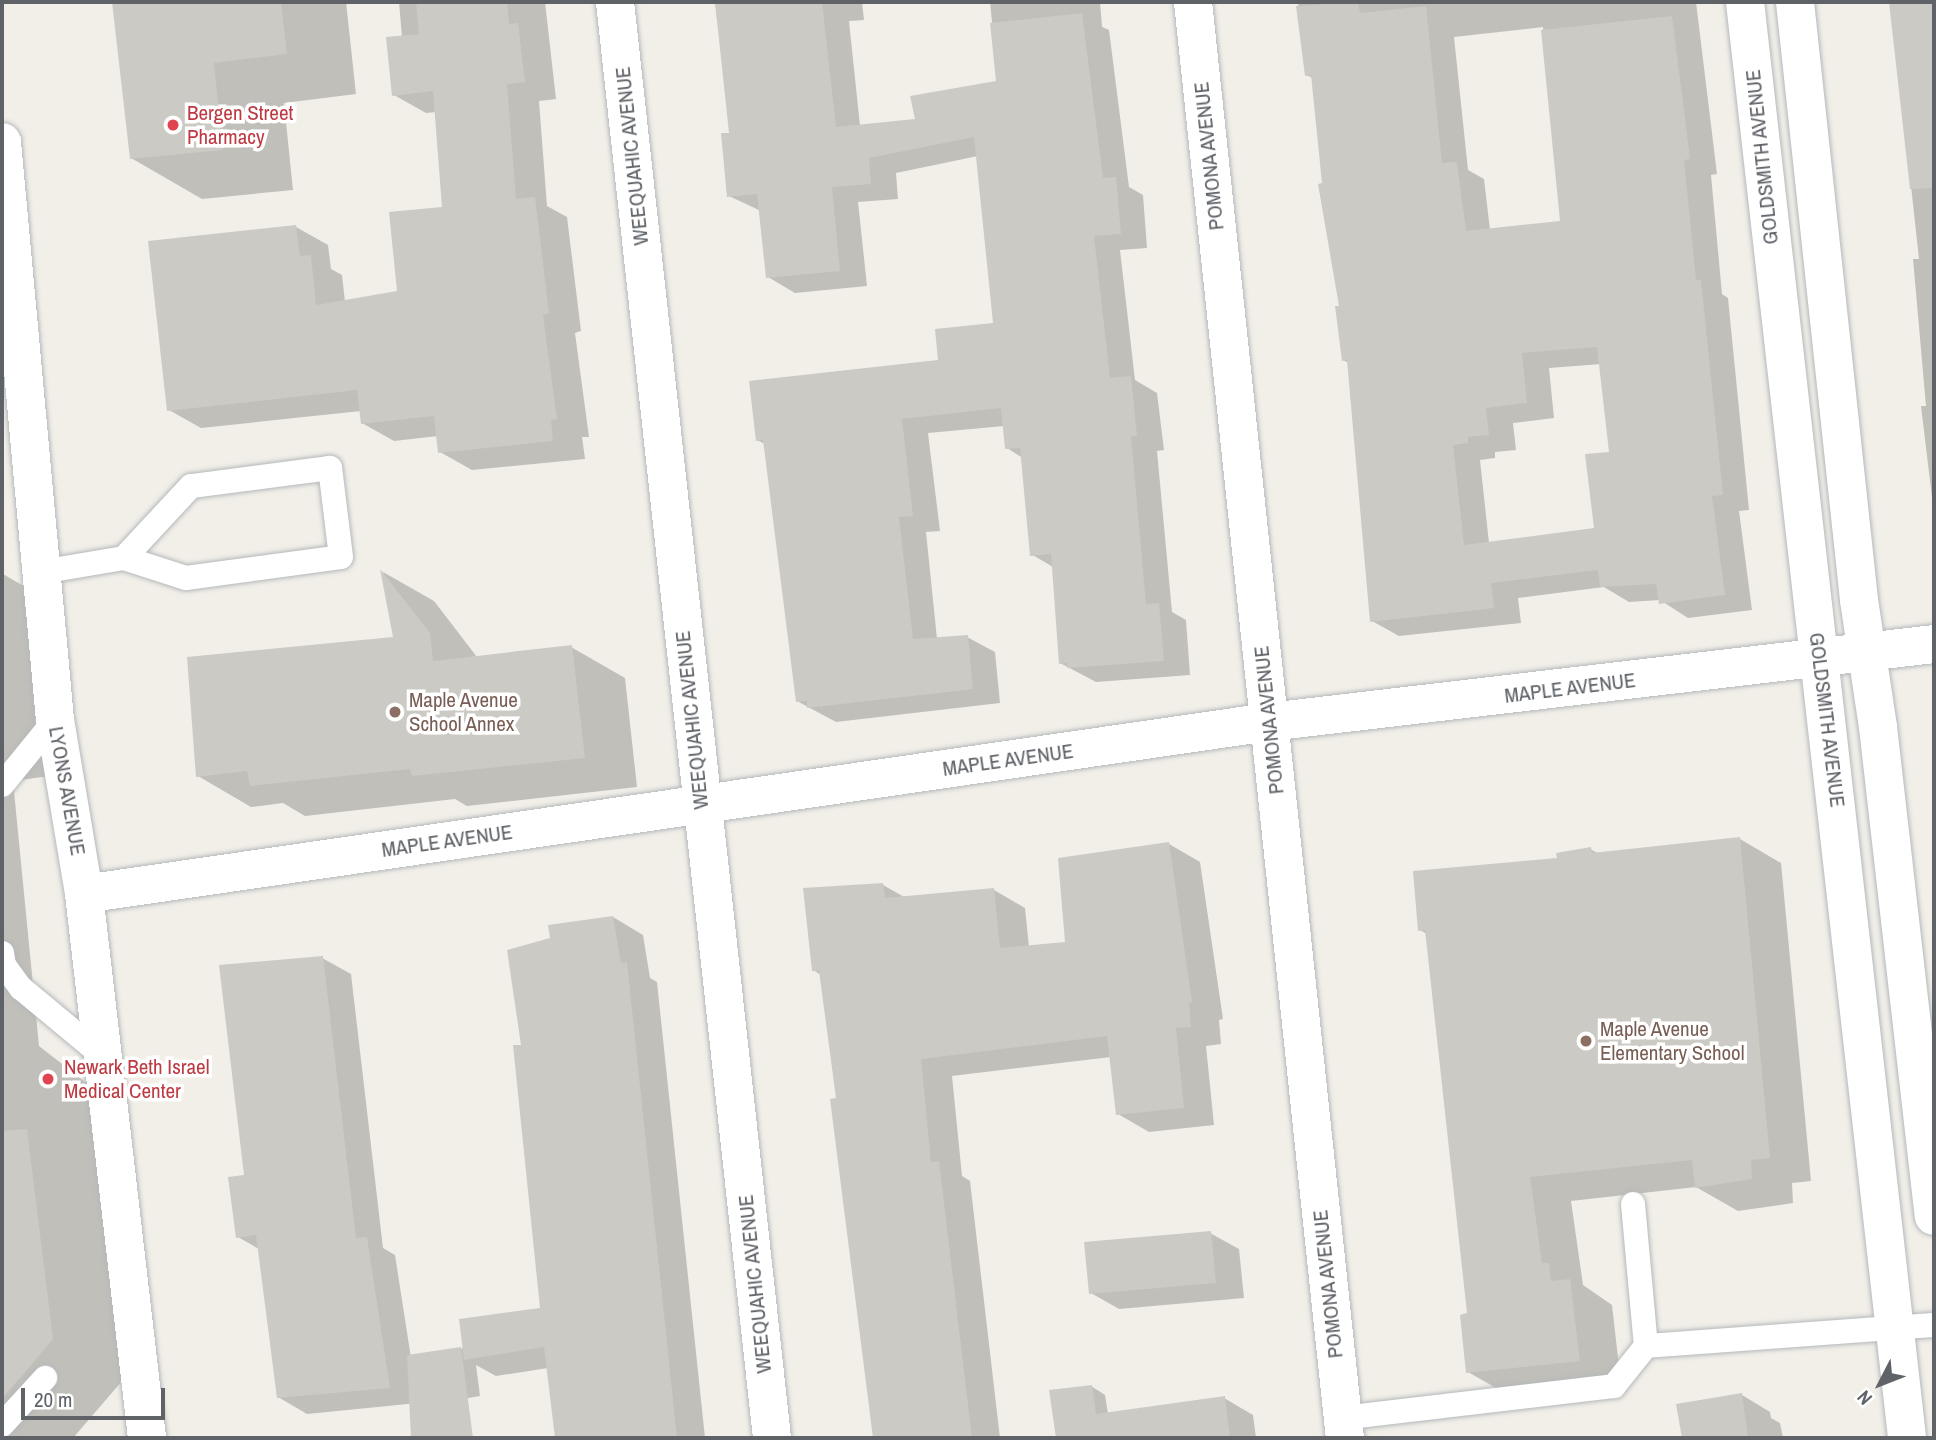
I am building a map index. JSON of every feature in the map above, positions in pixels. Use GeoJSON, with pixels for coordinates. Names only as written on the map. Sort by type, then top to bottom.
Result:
{"type":"FeatureCollection","features":[{"type":"Feature","properties":{"kind":"street","name":"WEEQUAHIC AVENUE"},"geometry":{"type":"LineString","coordinates":[[615,2],[772,1438]]}},
{"type":"Feature","properties":{"kind":"street","name":"POMONA AVENUE"},"geometry":{"type":"LineString","coordinates":[[1193,2],[1343,1428]]}},
{"type":"Feature","properties":{"kind":"street","name":"GOLDSMITH AVENUE"},"geometry":{"type":"LineString","coordinates":[[1745,2],[1907,1438]]}},
{"type":"Feature","properties":{"kind":"street"},"geometry":{"type":"LineString","coordinates":[[1795,2],[1867,653],[1934,1216]]}},
{"type":"Feature","properties":{"kind":"street","name":"LYONS AVENUE"},"geometry":{"type":"LineString","coordinates":[[2,142],[55,720],[84,894],[147,1438]]}},
{"type":"Feature","properties":{"kind":"street","name":"MAPLE AVENUE"},"geometry":{"type":"LineString","coordinates":[[84,894],[1269,722],[1934,644]]}},
{"type":"Feature","properties":{"kind":"lane"},"geometry":{"type":"LineString","coordinates":[[41,572],[124,558],[186,578],[341,557],[330,468],[191,486],[124,558]]}},
{"type":"Feature","properties":{"kind":"lane"},"geometry":{"type":"LineString","coordinates":[[2,785],[55,720]]}},
{"type":"Feature","properties":{"kind":"lane"},"geometry":{"type":"LineString","coordinates":[[2,953],[4,965],[21,988],[104,1058]]}},
{"type":"Feature","properties":{"kind":"lane"},"geometry":{"type":"LineString","coordinates":[[1343,1428],[1614,1386],[1646,1346],[1633,1204]]}},
{"type":"Feature","properties":{"kind":"lane"},"geometry":{"type":"LineString","coordinates":[[1646,1346],[1934,1325]]}},
{"type":"Feature","properties":{"kind":"lane"},"geometry":{"type":"LineString","coordinates":[[2,1425],[45,1378]]}},
{"type":"Feature","properties":{"kind":"building"},"geometry":{"type":"Polygon","coordinates":[[[112,2],[281,2],[287,54],[214,63],[223,150],[130,159],[112,2]]]}},
{"type":"Feature","properties":{"kind":"building"},"geometry":{"type":"Polygon","coordinates":[[[416,2],[507,2],[509,24],[518,23],[525,82],[507,84],[516,199],[535,197],[549,313],[543,315],[557,419],[551,420],[553,441],[438,453],[434,416],[361,424],[357,390],[167,411],[148,241],[296,225],[300,256],[311,255],[316,305],[397,291],[389,212],[442,207],[433,91],[392,96],[386,37],[419,34],[416,2]]]}},
{"type":"Feature","properties":{"kind":"building"},"geometry":{"type":"Polygon","coordinates":[[[715,2],[822,2],[836,127],[915,119],[910,96],[996,81],[990,23],[1082,13],[1103,178],[1116,177],[1121,234],[1094,236],[1110,378],[1131,376],[1137,436],[1131,436],[1146,604],[1159,603],[1164,661],[1067,668],[1067,663],[1059,664],[1051,554],[1030,556],[1020,448],[1005,449],[1001,408],[902,419],[913,516],[899,517],[913,639],[968,635],[973,689],[807,708],[807,701],[796,702],[763,440],[756,441],[749,381],[938,360],[935,329],[993,323],[974,137],[869,158],[871,184],[832,187],[840,271],[766,278],[757,194],[727,197],[721,133],[729,133],[715,2]]]}},
{"type":"Feature","properties":{"kind":"building"},"geometry":{"type":"Polygon","coordinates":[[[1358,2],[1360,13],[1426,6],[1442,163],[1457,162],[1466,231],[1560,221],[1541,30],[1672,16],[1690,159],[1684,160],[1696,280],[1701,280],[1723,495],[1712,496],[1725,595],[1659,604],[1656,584],[1600,587],[1598,570],[1491,583],[1494,608],[1370,622],[1347,360],[1342,361],[1335,306],[1339,306],[1318,184],[1322,183],[1311,75],[1305,76],[1296,6],[1358,2]],[[1597,347],[1522,353],[1527,403],[1486,408],[1489,435],[1468,437],[1468,443],[1453,445],[1464,545],[1594,528],[1585,454],[1609,452],[1597,347]]]}},
{"type":"Feature","properties":{"kind":"building"},"geometry":{"type":"Polygon","coordinates":[[[1889,2],[1934,2],[1934,188],[1910,189],[1889,2]]]}},
{"type":"Feature","properties":{"kind":"building","name":"Maple Avenue School Annex"},"geometry":{"type":"Polygon","coordinates":[[[380,569],[430,633],[433,661],[572,645],[585,758],[412,776],[410,769],[250,786],[247,771],[196,777],[187,657],[393,637],[380,569]]]}},
{"type":"Feature","properties":{"kind":"building"},"geometry":{"type":"Polygon","coordinates":[[[1740,837],[1770,1158],[1751,1160],[1752,1179],[1695,1188],[1692,1160],[1530,1177],[1542,1263],[1549,1263],[1551,1281],[1570,1279],[1580,1361],[1466,1373],[1460,1315],[1467,1313],[1425,930],[1418,931],[1413,871],[1557,858],[1556,853],[1591,847],[1592,853],[1740,837]]]}},
{"type":"Feature","properties":{"kind":"building"},"geometry":{"type":"Polygon","coordinates":[[[1169,842],[1192,1002],[1189,1003],[1191,1027],[1176,1028],[1184,1108],[1116,1115],[1107,1036],[921,1059],[931,1162],[939,1161],[972,1438],[873,1438],[830,1099],[836,1098],[819,971],[812,971],[803,888],[883,883],[885,898],[994,888],[1000,948],[1065,942],[1058,858],[1169,842]]]}},
{"type":"Feature","properties":{"kind":"building"},"geometry":{"type":"Polygon","coordinates":[[[613,916],[621,963],[627,962],[677,1438],[555,1438],[544,1347],[464,1360],[459,1319],[540,1308],[513,1045],[521,1045],[507,950],[550,938],[548,925],[613,916]]]}},
{"type":"Feature","properties":{"kind":"building"},"geometry":{"type":"Polygon","coordinates":[[[323,956],[356,1238],[367,1237],[390,1388],[277,1398],[256,1235],[236,1238],[228,1177],[244,1175],[219,965],[323,956]]]}},
{"type":"Feature","properties":{"kind":"building"},"geometry":{"type":"Polygon","coordinates":[[[27,1129],[53,1339],[2,1399],[2,1131],[27,1129]]]}},
{"type":"Feature","properties":{"kind":"building"},"geometry":{"type":"Polygon","coordinates":[[[1211,1231],[1216,1283],[1089,1294],[1084,1242],[1211,1231]]]}},
{"type":"Feature","properties":{"kind":"building"},"geometry":{"type":"Polygon","coordinates":[[[461,1347],[473,1438],[411,1438],[407,1355],[461,1347]]]}},
{"type":"Feature","properties":{"kind":"building"},"geometry":{"type":"Polygon","coordinates":[[[1092,1385],[1096,1414],[1225,1396],[1230,1438],[1056,1438],[1049,1390],[1092,1385]]]}},
{"type":"Feature","properties":{"kind":"building"},"geometry":{"type":"Polygon","coordinates":[[[1742,1393],[1748,1438],[1682,1438],[1676,1404],[1742,1393]]]}},
{"type":"Feature","properties":{"kind":"place","name":"Bergen Street Pharmacy"},"geometry":{"type":"Point","coordinates":[173,125]}},
{"type":"Feature","properties":{"kind":"place","name":"Maple Avenue School Annex"},"geometry":{"type":"Point","coordinates":[395,712]}},
{"type":"Feature","properties":{"kind":"place","name":"Maple Avenue Elementary School"},"geometry":{"type":"Point","coordinates":[1586,1041]}},
{"type":"Feature","properties":{"kind":"place","name":"Newark Beth Israel Medical Center"},"geometry":{"type":"Point","coordinates":[48,1079]}}]}
